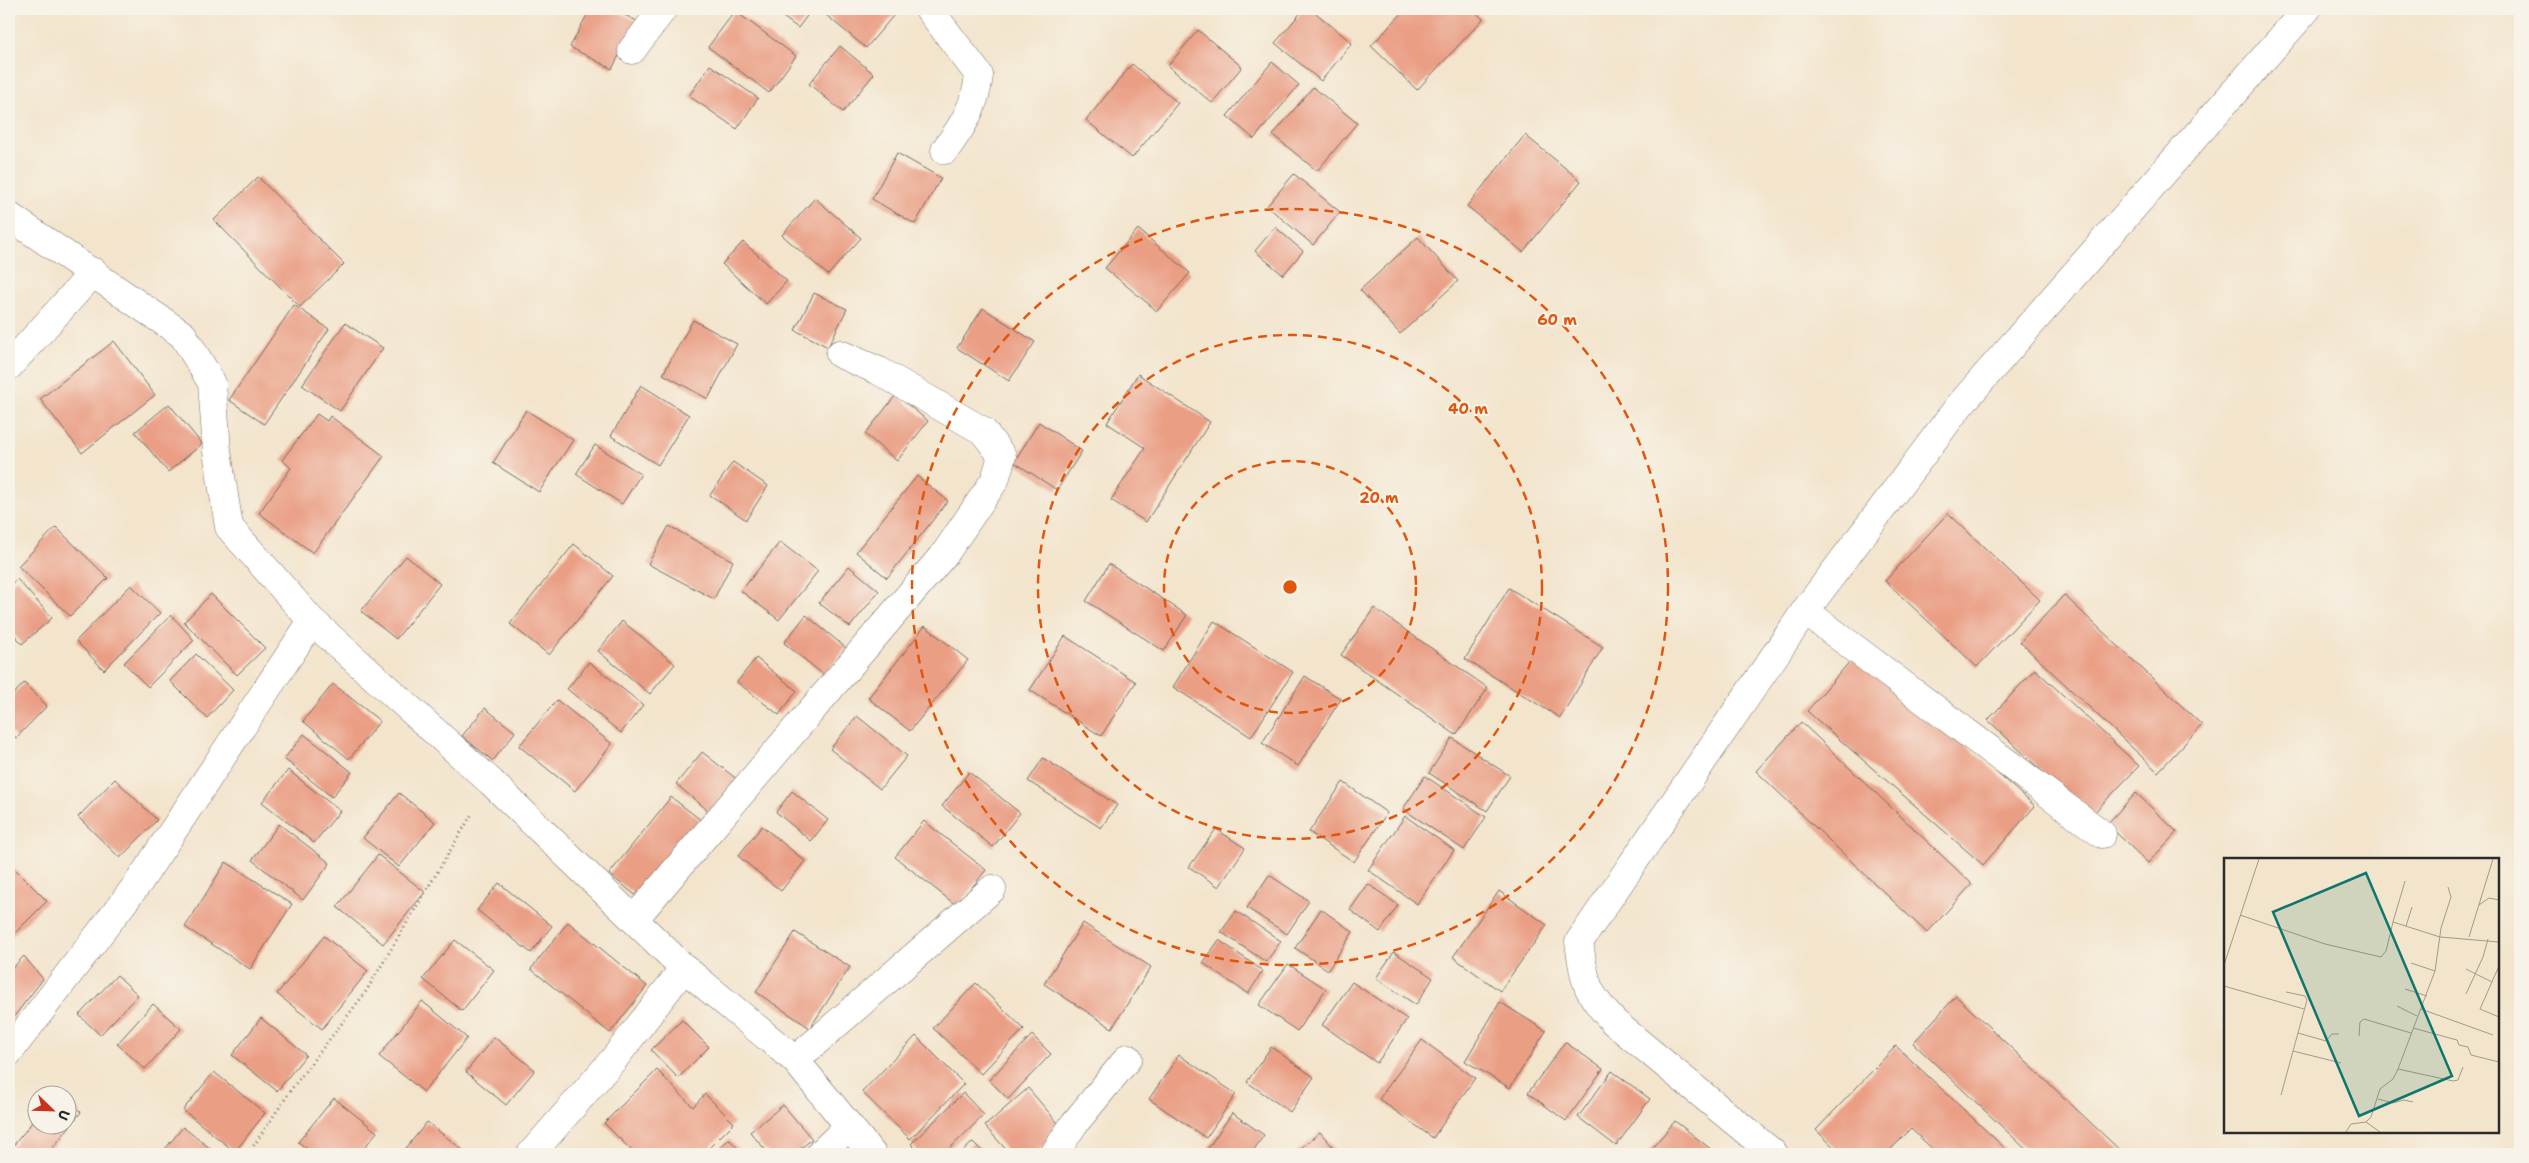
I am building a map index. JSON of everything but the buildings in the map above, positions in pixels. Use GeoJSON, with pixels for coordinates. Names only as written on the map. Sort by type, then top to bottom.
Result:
{"type":"FeatureCollection","features":[{"type":"Feature","properties":{"kind":"street"},"geometry":{"type":"LineString","coordinates":[[632,50],[663,9]]}},
{"type":"Feature","properties":{"kind":"street"},"geometry":{"type":"LineString","coordinates":[[929,9],[979,75],[977,97],[959,130],[945,150]]}},
{"type":"Feature","properties":{"kind":"street"},"geometry":{"type":"LineString","coordinates":[[1774,1154],[1614,1022],[1602,1009],[1585,983],[1578,942],[1805,611],[1959,406],[2307,9]]}},
{"type":"Feature","properties":{"kind":"street"},"geometry":{"type":"LineString","coordinates":[[9,216],[94,272],[183,335],[212,383],[217,451],[229,527],[312,621],[491,782],[635,918],[684,968],[795,1060],[872,1154]]}},
{"type":"Feature","properties":{"kind":"street"},"geometry":{"type":"LineString","coordinates":[[9,366],[94,272]]}},
{"type":"Feature","properties":{"kind":"street"},"geometry":{"type":"LineString","coordinates":[[635,918],[946,552],[995,480],[1002,456],[983,431],[879,371],[840,354]]}},
{"type":"Feature","properties":{"kind":"street"},"geometry":{"type":"LineString","coordinates":[[1805,611],[2102,834]]}},
{"type":"Feature","properties":{"kind":"street"},"geometry":{"type":"LineString","coordinates":[[9,1052],[139,882],[312,621]]}},
{"type":"Feature","properties":{"kind":"street"},"geometry":{"type":"LineString","coordinates":[[795,1060],[992,889]]}},
{"type":"Feature","properties":{"kind":"street"},"geometry":{"type":"LineString","coordinates":[[531,1154],[614,1059],[684,968]]}},
{"type":"Feature","properties":{"kind":"street"},"geometry":{"type":"LineString","coordinates":[[1054,1154],[1074,1124],[1128,1058]]}},
{"type":"Feature","properties":{"kind":"street"},"geometry":{"type":"LineString","coordinates":[[820,1154],[848,1127]]}},
{"type":"Feature","properties":{"kind":"path"},"geometry":{"type":"LineString","coordinates":[[248,1154],[293,1087],[366,992],[491,782]]}}]}
